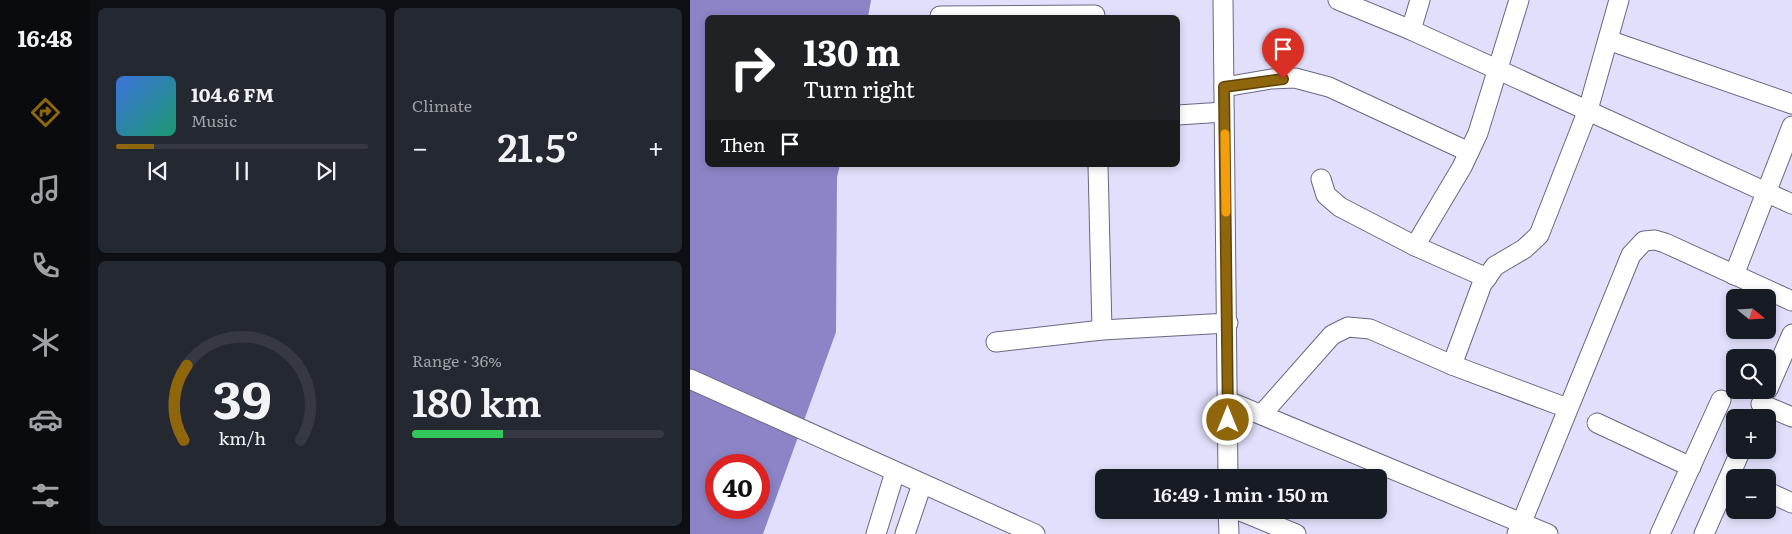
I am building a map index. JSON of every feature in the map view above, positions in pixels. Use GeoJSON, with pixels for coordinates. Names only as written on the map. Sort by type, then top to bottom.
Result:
{"type":"FeatureCollection","features":[{"type":"Feature","properties":{"kind":"street"},"geometry":{"type":"LineString","coordinates":[[1223,0],[1228,323],[1228,469]]}},
{"type":"Feature","properties":{"kind":"street"},"geometry":{"type":"LineString","coordinates":[[1411,30],[1420,0]]}},
{"type":"Feature","properties":{"kind":"street"},"geometry":{"type":"LineString","coordinates":[[1416,246],[1478,133],[1519,0]]}},
{"type":"Feature","properties":{"kind":"street"},"geometry":{"type":"LineString","coordinates":[[1452,365],[1482,284],[1486,278],[1495,266],[1524,249],[1539,235],[1588,110],[1619,0]]}},
{"type":"Feature","properties":{"kind":"street"},"geometry":{"type":"LineString","coordinates":[[1342,1],[1411,30],[1792,204]]}},
{"type":"Feature","properties":{"kind":"street"},"geometry":{"type":"LineString","coordinates":[[971,15],[1095,11]]}},
{"type":"Feature","properties":{"kind":"street"},"geometry":{"type":"LineString","coordinates":[[1608,40],[1792,104]]}},
{"type":"Feature","properties":{"kind":"street"},"geometry":{"type":"LineString","coordinates":[[1224,87],[1271,79],[1295,78],[1329,87],[1469,152]]}},
{"type":"Feature","properties":{"kind":"street"},"geometry":{"type":"LineString","coordinates":[[1180,115],[1224,112]]}},
{"type":"Feature","properties":{"kind":"street"},"geometry":{"type":"LineString","coordinates":[[1734,275],[1792,126]]}},
{"type":"Feature","properties":{"kind":"street"},"geometry":{"type":"LineString","coordinates":[[1098,167],[1102,330]]}},
{"type":"Feature","properties":{"kind":"street"},"geometry":{"type":"LineString","coordinates":[[1321,179],[1326,195],[1340,207],[1416,246],[1486,278]]}},
{"type":"Feature","properties":{"kind":"street"},"geometry":{"type":"LineString","coordinates":[[1519,528],[1631,255],[1644,240],[1655,240],[1665,243],[1792,300]]}},
{"type":"Feature","properties":{"kind":"street"},"geometry":{"type":"LineString","coordinates":[[996,342],[1102,330],[1228,323]]}},
{"type":"Feature","properties":{"kind":"street"},"geometry":{"type":"LineString","coordinates":[[1262,414],[1332,335],[1348,328],[1370,329],[1452,365],[1567,408]]}},
{"type":"Feature","properties":{"kind":"street"},"geometry":{"type":"LineString","coordinates":[[1792,334],[1763,400],[1792,417]]}},
{"type":"Feature","properties":{"kind":"street"},"geometry":{"type":"LineString","coordinates":[[690,379],[1035,534]]}},
{"type":"Feature","properties":{"kind":"street"},"geometry":{"type":"LineString","coordinates":[[1660,534],[1721,400]]}},
{"type":"Feature","properties":{"kind":"street"},"geometry":{"type":"LineString","coordinates":[[1228,402],[1262,414],[1519,528],[1548,534]]}},
{"type":"Feature","properties":{"kind":"street"},"geometry":{"type":"LineString","coordinates":[[1597,423],[1691,466]]}},
{"type":"Feature","properties":{"kind":"street"},"geometry":{"type":"LineString","coordinates":[[876,534],[895,472]]}},
{"type":"Feature","properties":{"kind":"street"},"geometry":{"type":"LineString","coordinates":[[905,534],[922,484]]}},
{"type":"Feature","properties":{"kind":"street"},"geometry":{"type":"LineString","coordinates":[[1704,534],[1726,490]]}},
{"type":"Feature","properties":{"kind":"street"},"geometry":{"type":"LineString","coordinates":[[1776,496],[1792,504]]}},
{"type":"Feature","properties":{"kind":"street"},"geometry":{"type":"LineString","coordinates":[[1228,519],[1228,534]]}},
{"type":"Feature","properties":{"kind":"street"},"geometry":{"type":"LineString","coordinates":[[1260,519],[1296,534]]}},
{"type":"Feature","properties":{"kind":"shaded area"},"geometry":{"type":"Polygon","coordinates":[[[690,0],[871,0],[868,15],[705,15],[705,167],[840,167],[837,177],[836,332],[770,515],[770,454],[705,454],[705,519],[768,519],[763,534],[690,534],[690,0]]]}},
{"type":"Feature","properties":{"kind":"slow traffic"},"geometry":{"type":"LineString","coordinates":[[1225,134],[1226,212]]}},
{"type":"Feature","properties":{"kind":"route"},"geometry":{"type":"LineString","coordinates":[[1228,420],[1224,87],[1271,79],[1283,79]]}}]}
